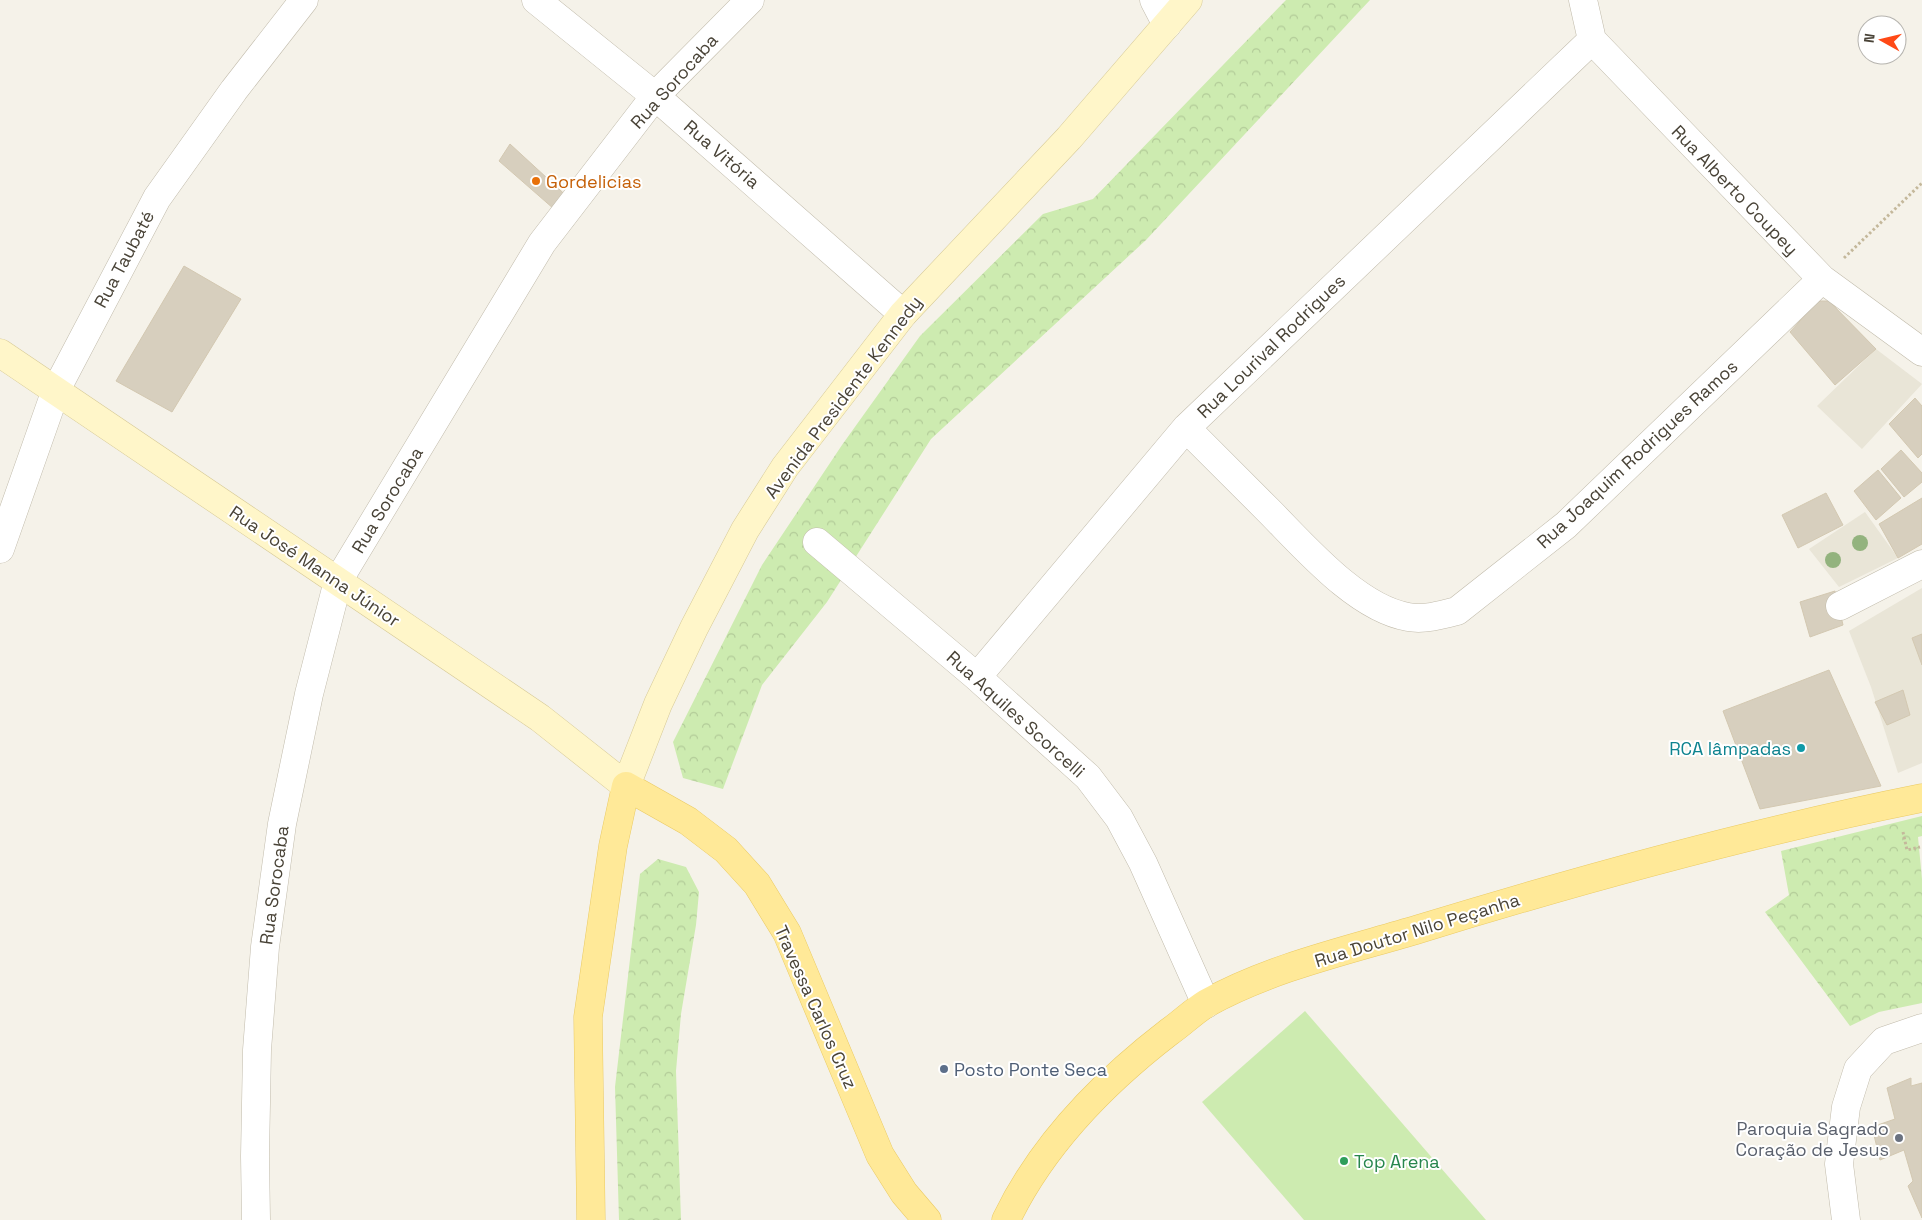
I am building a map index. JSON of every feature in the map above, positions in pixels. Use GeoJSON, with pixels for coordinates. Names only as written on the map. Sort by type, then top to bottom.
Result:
{"type":"FeatureCollection","features":[{"type":"Feature","properties":{"kind":"main road","name":"Avenida Presidente Kennedy"},"geometry":{"type":"LineString","coordinates":[[591,1220],[588,1017],[613,846],[626,786]]}},
{"type":"Feature","properties":{"kind":"main road","name":"Travessa Carlos Cruz"},"geometry":{"type":"LineString","coordinates":[[626,786],[688,822],[726,850],[757,884],[787,933],[880,1155],[904,1193],[927,1220]]}},
{"type":"Feature","properties":{"kind":"main road","name":"Rua Doutor Nilo Peçanha"},"geometry":{"type":"LineString","coordinates":[[1006,1220],[1015,1200],[1064,1130],[1133,1060],[1206,1004],[1271,974],[1515,900],[1768,832],[1922,798]]}},
{"type":"Feature","properties":{"kind":"street","name":"Rua Taubaté"},"geometry":{"type":"LineString","coordinates":[[0,550],[56,390],[157,198],[234,90],[304,0]]}},
{"type":"Feature","properties":{"kind":"street","name":"Rua Vitória"},"geometry":{"type":"LineString","coordinates":[[536,0],[655,96],[903,314]]}},
{"type":"Feature","properties":{"kind":"street","name":"Rua Sorocaba"},"geometry":{"type":"LineString","coordinates":[[256,1220],[254,1156],[257,1050],[265,947],[284,815],[309,694],[338,582],[542,243],[655,96],[750,0]]}},
{"type":"Feature","properties":{"kind":"street"},"geometry":{"type":"LineString","coordinates":[[1154,0],[1167,25]]}},
{"type":"Feature","properties":{"kind":"street","name":"Avenida Presidente Kennedy"},"geometry":{"type":"LineString","coordinates":[[626,786],[658,704],[694,628],[745,530],[785,467],[903,314],[1069,138],[1188,0]]}},
{"type":"Feature","properties":{"kind":"street","name":"Rua Alberto Coupey"},"geometry":{"type":"LineString","coordinates":[[1582,0],[1592,40],[1822,280],[1922,352]]}},
{"type":"Feature","properties":{"kind":"street","name":"Rua Lourival Rodrigues"},"geometry":{"type":"LineString","coordinates":[[977,677],[1186,428],[1592,40]]}},
{"type":"Feature","properties":{"kind":"street","name":"Rua Joaquim Rodrigues Ramos"},"geometry":{"type":"LineString","coordinates":[[1186,428],[1304,546],[1356,593],[1380,607],[1408,617],[1436,616],[1457,611],[1566,525],[1822,280]]}},
{"type":"Feature","properties":{"kind":"street","name":"Rua José Manna Júnior"},"geometry":{"type":"LineString","coordinates":[[0,353],[540,718],[626,786]]}},
{"type":"Feature","properties":{"kind":"street","name":"Rua Aquiles Scorcelli"},"geometry":{"type":"LineString","coordinates":[[817,542],[977,677],[1088,777],[1119,818],[1143,863],[1206,1004]]}},
{"type":"Feature","properties":{"kind":"street"},"geometry":{"type":"LineString","coordinates":[[1840,606],[1922,564]]}},
{"type":"Feature","properties":{"kind":"street"},"geometry":{"type":"LineString","coordinates":[[1846,1220],[1839,1164],[1846,1107],[1858,1069],[1884,1041],[1922,1028]]}},
{"type":"Feature","properties":{"kind":"path"},"geometry":{"type":"LineString","coordinates":[[1822,280],[1922,183]]}},
{"type":"Feature","properties":{"kind":"shaded area"},"geometry":{"type":"Polygon","coordinates":[[[1876,349],[1922,384],[1862,449],[1817,406],[1876,349]]]}},
{"type":"Feature","properties":{"kind":"shaded area"},"geometry":{"type":"Polygon","coordinates":[[[1865,512],[1898,558],[1839,587],[1809,549],[1865,512]]]}},
{"type":"Feature","properties":{"kind":"shaded area"},"geometry":{"type":"Polygon","coordinates":[[[1922,588],[1922,763],[1898,773],[1871,687],[1849,631],[1922,588]]]}},
{"type":"Feature","properties":{"kind":"green space"},"geometry":{"type":"Polygon","coordinates":[[[1286,0],[1370,0],[1146,240],[931,439],[827,602],[762,685],[723,789],[683,778],[673,742],[762,565],[842,445],[920,336],[1043,214],[1093,199],[1286,0]]]}},
{"type":"Feature","properties":{"kind":"green space"},"geometry":{"type":"Polygon","coordinates":[[[1922,816],[1922,836],[1918,837],[1922,879],[1922,1003],[1879,1012],[1850,1026],[1765,912],[1789,895],[1781,851],[1922,816]]]}},
{"type":"Feature","properties":{"kind":"green space"},"geometry":{"type":"Polygon","coordinates":[[[658,859],[686,867],[699,892],[696,925],[681,1014],[676,1071],[681,1220],[619,1220],[615,1087],[640,874],[658,859]]]}},
{"type":"Feature","properties":{"kind":"green space","name":"Top Arena"},"geometry":{"type":"Polygon","coordinates":[[[1305,1011],[1486,1220],[1304,1220],[1202,1102],[1305,1011]]]}},
{"type":"Feature","properties":{"kind":"building","name":"Gordelicias"},"geometry":{"type":"Polygon","coordinates":[[[510,144],[572,201],[562,216],[499,161],[510,144]]]}},
{"type":"Feature","properties":{"kind":"building"},"geometry":{"type":"Polygon","coordinates":[[[184,266],[241,299],[172,412],[116,381],[184,266]]]}},
{"type":"Feature","properties":{"kind":"building"},"geometry":{"type":"Polygon","coordinates":[[[1818,301],[1829,301],[1876,349],[1835,385],[1790,332],[1818,301]]]}},
{"type":"Feature","properties":{"kind":"building"},"geometry":{"type":"Polygon","coordinates":[[[1915,398],[1922,406],[1922,454],[1918,458],[1889,424],[1915,398]]]}},
{"type":"Feature","properties":{"kind":"building"},"geometry":{"type":"Polygon","coordinates":[[[1901,450],[1922,473],[1922,482],[1904,497],[1881,469],[1901,450]]]}},
{"type":"Feature","properties":{"kind":"building"},"geometry":{"type":"Polygon","coordinates":[[[1878,470],[1901,498],[1876,520],[1854,491],[1878,470]]]}},
{"type":"Feature","properties":{"kind":"building"},"geometry":{"type":"Polygon","coordinates":[[[1826,493],[1843,525],[1798,548],[1782,515],[1826,493]]]}},
{"type":"Feature","properties":{"kind":"building"},"geometry":{"type":"Polygon","coordinates":[[[1922,498],[1922,544],[1898,558],[1879,524],[1922,498]]]}},
{"type":"Feature","properties":{"kind":"building"},"geometry":{"type":"Polygon","coordinates":[[[1835,591],[1843,625],[1810,637],[1800,602],[1835,591]]]}},
{"type":"Feature","properties":{"kind":"building"},"geometry":{"type":"Polygon","coordinates":[[[1922,634],[1922,665],[1912,638],[1922,634]]]}},
{"type":"Feature","properties":{"kind":"building","name":"RCA lâmpadas"},"geometry":{"type":"Polygon","coordinates":[[[1829,670],[1881,786],[1760,809],[1723,711],[1829,670]]]}},
{"type":"Feature","properties":{"kind":"building"},"geometry":{"type":"Polygon","coordinates":[[[1903,690],[1910,715],[1887,725],[1875,702],[1903,690]]]}},
{"type":"Feature","properties":{"kind":"building","name":"Paroquia Sagrado Coração de Jesus"},"geometry":{"type":"Polygon","coordinates":[[[1911,1078],[1911,1086],[1922,1083],[1922,1218],[1908,1186],[1913,1181],[1904,1150],[1880,1160],[1872,1127],[1895,1119],[1887,1088],[1911,1078]]]}},
{"type":"Feature","properties":{"kind":"place","name":"Gordelicias"},"geometry":{"type":"Point","coordinates":[536,181]}},
{"type":"Feature","properties":{"kind":"place","name":"RCA lâmpadas"},"geometry":{"type":"Point","coordinates":[1801,748]}},
{"type":"Feature","properties":{"kind":"place","name":"Posto Ponte Seca"},"geometry":{"type":"Point","coordinates":[944,1069]}},
{"type":"Feature","properties":{"kind":"place","name":"Paroquia Sagrado Coração de Jesus"},"geometry":{"type":"Point","coordinates":[1899,1138]}},
{"type":"Feature","properties":{"kind":"place","name":"Top Arena"},"geometry":{"type":"Point","coordinates":[1344,1161]}}]}
